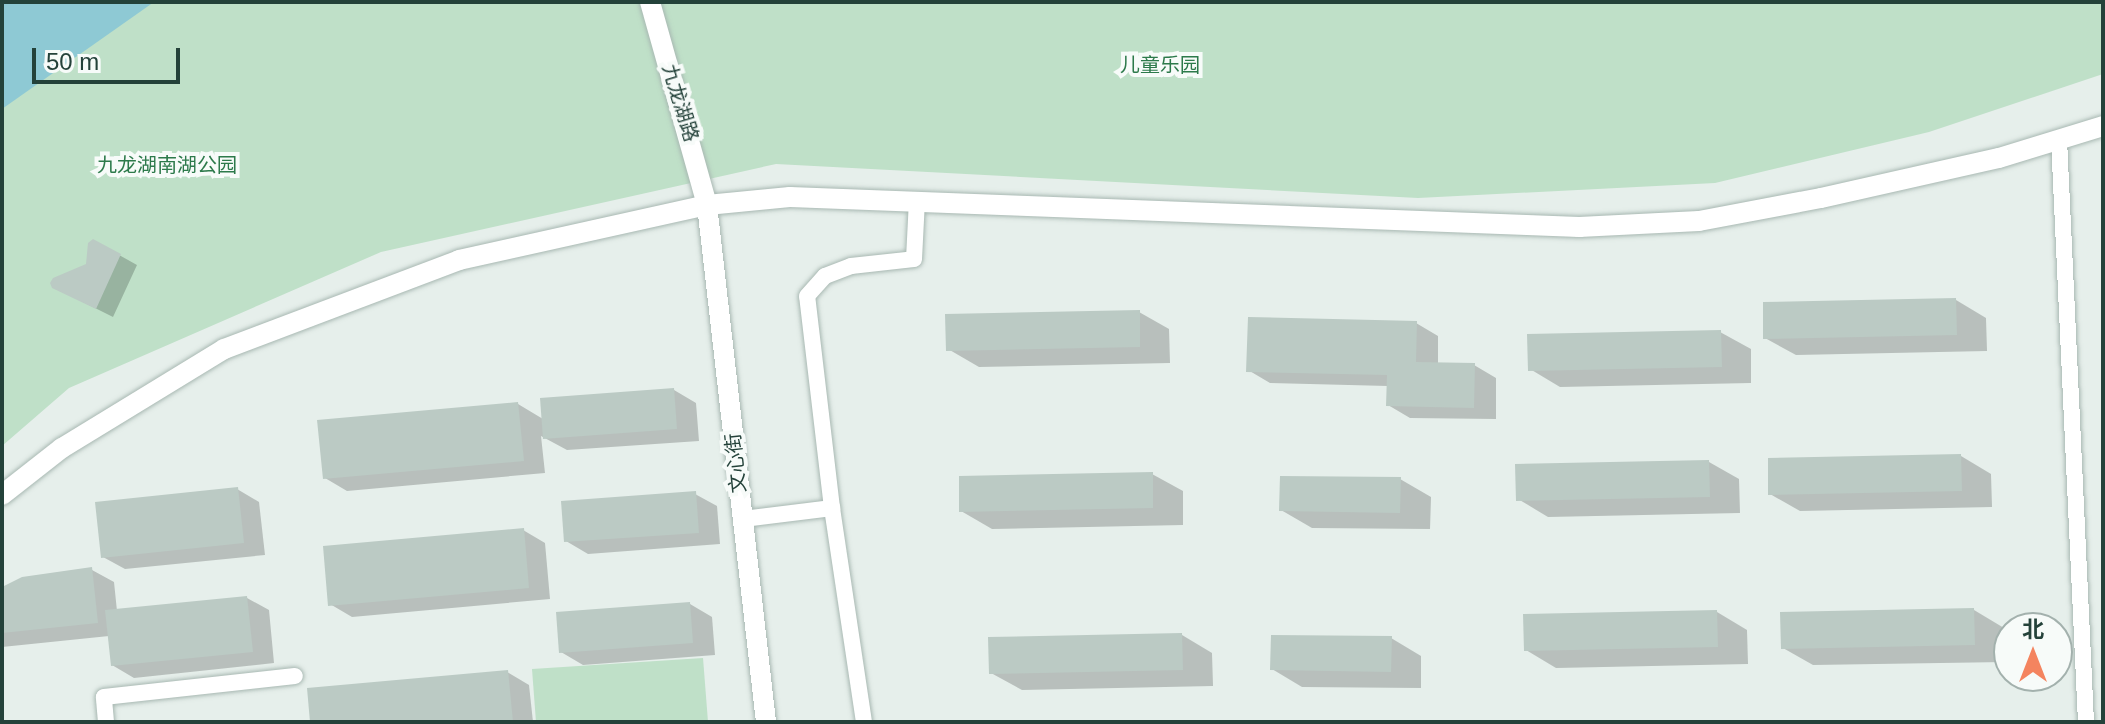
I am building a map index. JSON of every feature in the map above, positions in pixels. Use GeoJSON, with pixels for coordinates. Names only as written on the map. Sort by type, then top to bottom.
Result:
{"type":"FeatureCollection","features":[{"type":"Feature","properties":{"kind":"street","name":"九龙湖路"},"geometry":{"type":"LineString","coordinates":[[650,2],[707,205]]}},
{"type":"Feature","properties":{"kind":"street"},"geometry":{"type":"LineString","coordinates":[[2,495],[62,448],[224,349],[459,260],[707,205],[790,197],[1579,227],[1699,221],[1999,158],[2103,126]]}},
{"type":"Feature","properties":{"kind":"street"},"geometry":{"type":"LineString","coordinates":[[2059,139],[2086,722]]}},
{"type":"Feature","properties":{"kind":"street"},"geometry":{"type":"LineString","coordinates":[[864,722],[832,508],[807,296],[825,276],[851,266],[914,259],[917,200]]}},
{"type":"Feature","properties":{"kind":"street","name":"文心街"},"geometry":{"type":"LineString","coordinates":[[707,205],[766,722]]}},
{"type":"Feature","properties":{"kind":"street"},"geometry":{"type":"LineString","coordinates":[[743,519],[832,508]]}},
{"type":"Feature","properties":{"kind":"street"},"geometry":{"type":"LineString","coordinates":[[106,722],[104,697],[295,676]]}},
{"type":"Feature","properties":{"kind":"green space","name":"九龙湖南湖公园"},"geometry":{"type":"Polygon","coordinates":[[[2,2],[2103,2],[2103,74],[1929,132],[1715,183],[1418,198],[776,164],[381,252],[69,388],[2,446],[2,2]]]}},
{"type":"Feature","properties":{"kind":"green space"},"geometry":{"type":"Polygon","coordinates":[[[703,658],[708,722],[536,722],[532,669],[703,658]]]}},
{"type":"Feature","properties":{"kind":"water"},"geometry":{"type":"Polygon","coordinates":[[[2,2],[154,2],[2,109],[2,2]]]}},
{"type":"Feature","properties":{"kind":"building"},"geometry":{"type":"Polygon","coordinates":[[[93,239],[121,254],[96,309],[52,288],[50,283],[53,278],[86,264],[88,243],[93,239]]]}},
{"type":"Feature","properties":{"kind":"building"},"geometry":{"type":"Polygon","coordinates":[[[1956,298],[1957,335],[1763,339],[1763,302],[1956,298]]]}},
{"type":"Feature","properties":{"kind":"building"},"geometry":{"type":"Polygon","coordinates":[[[1140,310],[1140,347],[946,351],[945,314],[1140,310]]]}},
{"type":"Feature","properties":{"kind":"building"},"geometry":{"type":"Polygon","coordinates":[[[1248,317],[1417,321],[1416,362],[1475,363],[1474,408],[1386,406],[1387,375],[1246,372],[1248,317]]]}},
{"type":"Feature","properties":{"kind":"building"},"geometry":{"type":"Polygon","coordinates":[[[1721,330],[1722,367],[1528,371],[1527,334],[1721,330]]]}},
{"type":"Feature","properties":{"kind":"building"},"geometry":{"type":"Polygon","coordinates":[[[674,388],[677,429],[543,439],[540,398],[674,388]]]}},
{"type":"Feature","properties":{"kind":"building"},"geometry":{"type":"Polygon","coordinates":[[[518,402],[524,461],[323,479],[317,420],[518,402]]]}},
{"type":"Feature","properties":{"kind":"building"},"geometry":{"type":"Polygon","coordinates":[[[1961,454],[1962,491],[1768,495],[1768,458],[1961,454]]]}},
{"type":"Feature","properties":{"kind":"building"},"geometry":{"type":"Polygon","coordinates":[[[1709,460],[1710,497],[1516,501],[1515,464],[1709,460]]]}},
{"type":"Feature","properties":{"kind":"building"},"geometry":{"type":"Polygon","coordinates":[[[1153,472],[1153,508],[959,512],[959,476],[1153,472]]]}},
{"type":"Feature","properties":{"kind":"building"},"geometry":{"type":"Polygon","coordinates":[[[1280,476],[1401,477],[1400,513],[1279,511],[1280,476]]]}},
{"type":"Feature","properties":{"kind":"building"},"geometry":{"type":"Polygon","coordinates":[[[238,487],[244,543],[101,558],[95,502],[238,487]]]}},
{"type":"Feature","properties":{"kind":"building"},"geometry":{"type":"Polygon","coordinates":[[[696,491],[699,533],[564,542],[561,501],[696,491]]]}},
{"type":"Feature","properties":{"kind":"building"},"geometry":{"type":"Polygon","coordinates":[[[524,528],[529,588],[328,606],[323,546],[524,528]]]}},
{"type":"Feature","properties":{"kind":"building"},"geometry":{"type":"Polygon","coordinates":[[[92,567],[98,623],[2,633],[2,587],[22,577],[92,567]]]}},
{"type":"Feature","properties":{"kind":"building"},"geometry":{"type":"Polygon","coordinates":[[[247,596],[253,652],[111,666],[105,610],[247,596]]]}},
{"type":"Feature","properties":{"kind":"building"},"geometry":{"type":"Polygon","coordinates":[[[690,602],[693,643],[559,653],[556,612],[690,602]]]}},
{"type":"Feature","properties":{"kind":"building"},"geometry":{"type":"Polygon","coordinates":[[[1974,608],[1975,645],[1781,649],[1780,612],[1974,608]]]}},
{"type":"Feature","properties":{"kind":"building"},"geometry":{"type":"Polygon","coordinates":[[[1717,610],[1718,647],[1524,651],[1523,614],[1717,610]]]}},
{"type":"Feature","properties":{"kind":"building"},"geometry":{"type":"Polygon","coordinates":[[[1182,633],[1183,670],[989,674],[988,637],[1182,633]]]}},
{"type":"Feature","properties":{"kind":"building"},"geometry":{"type":"Polygon","coordinates":[[[1271,635],[1392,636],[1391,672],[1270,670],[1271,635]]]}},
{"type":"Feature","properties":{"kind":"building"},"geometry":{"type":"Polygon","coordinates":[[[508,670],[513,722],[310,722],[307,688],[508,670]]]}},
{"type":"Feature","properties":{"kind":"park label","name":"儿童乐园"},"geometry":{"type":"Point","coordinates":[1160,65]}}]}
